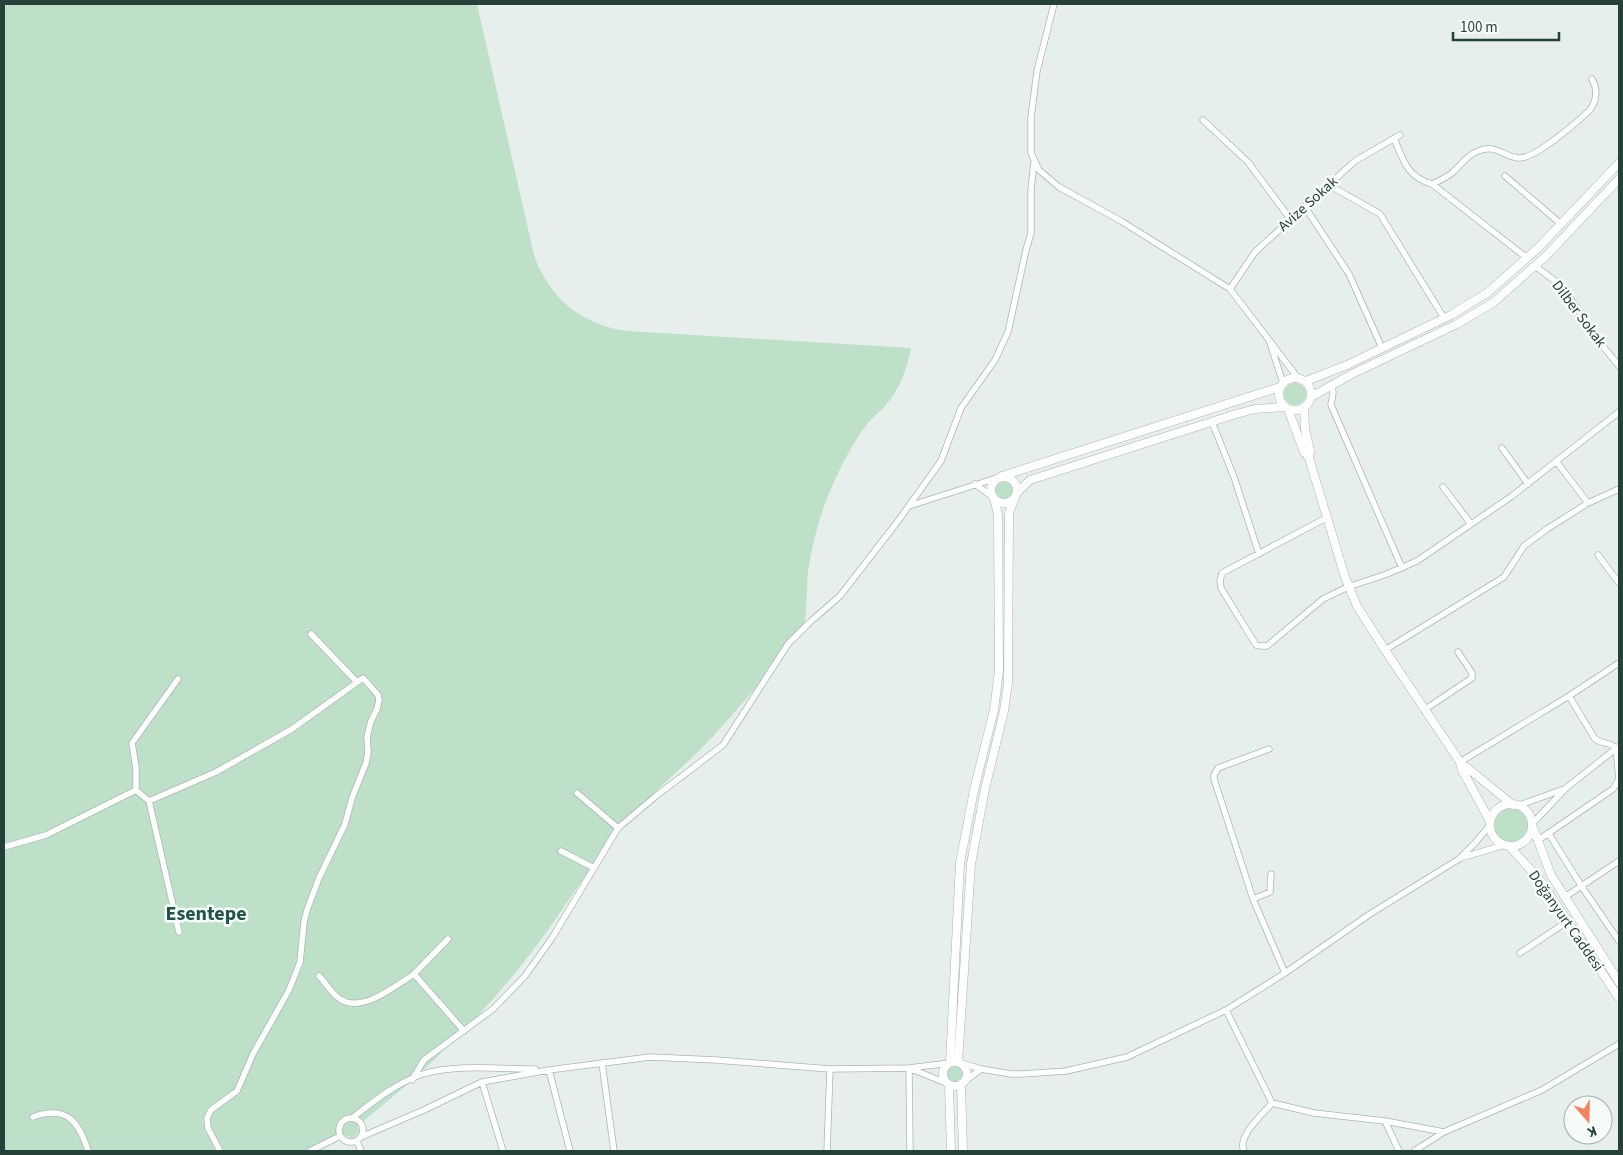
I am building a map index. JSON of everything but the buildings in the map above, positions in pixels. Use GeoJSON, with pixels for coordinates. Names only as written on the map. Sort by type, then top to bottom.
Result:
{"type":"FeatureCollection","features":[{"type":"Feature","properties":{"kind":"street"},"geometry":{"type":"LineString","coordinates":[[1054,4],[1037,72],[1030,118],[1031,153],[1039,170],[1059,187],[1120,221],[1230,289],[1302,380],[1311,388],[1311,397]]}},
{"type":"Feature","properties":{"kind":"street"},"geometry":{"type":"LineString","coordinates":[[1432,184],[1442,180],[1468,156],[1479,150],[1492,148],[1517,158],[1523,158],[1547,146],[1594,105],[1596,92],[1592,79]]}},
{"type":"Feature","properties":{"kind":"street"},"geometry":{"type":"LineString","coordinates":[[1204,120],[1248,162],[1291,220]]}},
{"type":"Feature","properties":{"kind":"street","name":"Avize Sokak"},"geometry":{"type":"LineString","coordinates":[[1230,289],[1255,252],[1355,161],[1400,134]]}},
{"type":"Feature","properties":{"kind":"street"},"geometry":{"type":"LineString","coordinates":[[1394,138],[1407,169],[1414,176],[1432,184],[1527,258]]}},
{"type":"Feature","properties":{"kind":"street"},"geometry":{"type":"LineString","coordinates":[[412,1080],[424,1060],[493,1009],[525,976],[552,938],[618,828],[661,792],[723,745],[788,644],[840,596],[941,462],[961,408],[996,360],[1008,332],[1031,233],[1031,190],[1034,162]]}},
{"type":"Feature","properties":{"kind":"street"},"geometry":{"type":"LineString","coordinates":[[909,506],[1281,385],[1290,378],[1302,380],[1348,365],[1444,318],[1487,293],[1527,258],[1619,163]]}},
{"type":"Feature","properties":{"kind":"street"},"geometry":{"type":"LineString","coordinates":[[1505,176],[1560,224]]}},
{"type":"Feature","properties":{"kind":"street"},"geometry":{"type":"LineString","coordinates":[[1308,458],[1310,451],[1305,429],[1304,408],[1311,397],[1464,320],[1494,302],[1535,266],[1619,179]]}},
{"type":"Feature","properties":{"kind":"street"},"geometry":{"type":"LineString","coordinates":[[1329,185],[1380,214],[1444,318]]}},
{"type":"Feature","properties":{"kind":"street"},"geometry":{"type":"LineString","coordinates":[[1305,207],[1349,274],[1382,348]]}},
{"type":"Feature","properties":{"kind":"street","name":"Dilber Sokak"},"geometry":{"type":"LineString","coordinates":[[1535,266],[1558,282],[1576,306],[1592,333],[1619,366]]}},
{"type":"Feature","properties":{"kind":"street"},"geometry":{"type":"LineString","coordinates":[[1268,338],[1281,385],[1280,400],[1286,408],[1308,458],[1348,587],[1362,615],[1460,762],[1528,813],[1532,824],[1530,834],[1525,841],[1517,845],[1506,846],[1459,859]]}},
{"type":"Feature","properties":{"kind":"street"},"geometry":{"type":"LineString","coordinates":[[1332,386],[1331,405],[1402,568]]}},
{"type":"Feature","properties":{"kind":"street"},"geometry":{"type":"LineString","coordinates":[[975,484],[1004,503],[1016,495],[1030,480],[1246,411],[1286,408],[1296,410],[1304,408]]}},
{"type":"Feature","properties":{"kind":"street"},"geometry":{"type":"LineString","coordinates":[[1326,518],[1222,573],[1220,580],[1222,588],[1253,642],[1260,646],[1267,646],[1323,599],[1348,587],[1417,561],[1528,484],[1619,412]]}},
{"type":"Feature","properties":{"kind":"street"},"geometry":{"type":"LineString","coordinates":[[1212,422],[1234,477],[1259,554]]}},
{"type":"Feature","properties":{"kind":"street"},"geometry":{"type":"LineString","coordinates":[[1502,448],[1528,484]]}},
{"type":"Feature","properties":{"kind":"street"},"geometry":{"type":"LineString","coordinates":[[1556,461],[1588,503]]}},
{"type":"Feature","properties":{"kind":"street"},"geometry":{"type":"LineString","coordinates":[[954,1062],[971,864],[985,789],[1004,711],[1008,683],[1009,513],[1016,495],[1016,484],[1010,478],[999,477]]}},
{"type":"Feature","properties":{"kind":"street"},"geometry":{"type":"LineString","coordinates":[[954,1062],[960,863],[974,790],[994,710],[999,671],[998,515],[990,488],[999,477]]}},
{"type":"Feature","properties":{"kind":"street"},"geometry":{"type":"LineString","coordinates":[[1442,487],[1471,524]]}},
{"type":"Feature","properties":{"kind":"street"},"geometry":{"type":"LineString","coordinates":[[1385,650],[1504,577],[1524,546],[1547,529],[1588,503],[1619,489]]}},
{"type":"Feature","properties":{"kind":"street"},"geometry":{"type":"LineString","coordinates":[[1598,555],[1619,583]]}},
{"type":"Feature","properties":{"kind":"street"},"geometry":{"type":"LineString","coordinates":[[311,634],[358,682]]}},
{"type":"Feature","properties":{"kind":"street"},"geometry":{"type":"LineString","coordinates":[[1424,710],[1472,678],[1472,673],[1458,652]]}},
{"type":"Feature","properties":{"kind":"street"},"geometry":{"type":"LineString","coordinates":[[1460,762],[1569,696],[1619,663]]}},
{"type":"Feature","properties":{"kind":"street"},"geometry":{"type":"LineString","coordinates":[[149,801],[216,772],[292,729],[363,678],[378,695],[377,709],[370,721],[367,737],[368,752],[366,763],[352,798],[345,824],[319,878],[307,910],[300,962],[288,990],[253,1054],[236,1091],[208,1114],[207,1123],[220,1151]]}},
{"type":"Feature","properties":{"kind":"street"},"geometry":{"type":"LineString","coordinates":[[178,679],[132,743],[136,768],[136,790],[149,801],[179,932]]}},
{"type":"Feature","properties":{"kind":"street"},"geometry":{"type":"LineString","coordinates":[[1569,696],[1595,738],[1600,742],[1618,747]]}},
{"type":"Feature","properties":{"kind":"street"},"geometry":{"type":"LineString","coordinates":[[1532,824],[1566,788],[1618,747]]}},
{"type":"Feature","properties":{"kind":"street"},"geometry":{"type":"LineString","coordinates":[[1537,842],[1613,789],[1619,779],[1618,747]]}},
{"type":"Feature","properties":{"kind":"street"},"geometry":{"type":"LineString","coordinates":[[1269,749],[1218,768],[1214,775],[1253,899],[1285,973]]}},
{"type":"Feature","properties":{"kind":"street"},"geometry":{"type":"LineString","coordinates":[[1460,762],[1462,770],[1490,823],[1494,838],[1506,846]]}},
{"type":"Feature","properties":{"kind":"street"},"geometry":{"type":"LineString","coordinates":[[361,1151],[359,1139],[363,1131],[362,1125],[358,1120],[352,1118],[345,1119],[339,1130],[340,1136],[347,1142],[359,1139],[482,1082],[549,1070],[650,1057],[830,1069],[909,1068],[954,1062],[981,1069],[1022,1074],[1066,1070],[1127,1057],[1226,1010],[1285,973],[1370,914],[1459,859],[1475,843],[1497,810],[1504,806],[1515,805],[1566,788]]}},
{"type":"Feature","properties":{"kind":"street"},"geometry":{"type":"LineString","coordinates":[[4,847],[46,834],[136,790]]}},
{"type":"Feature","properties":{"kind":"street"},"geometry":{"type":"LineString","coordinates":[[577,793],[618,828]]}},
{"type":"Feature","properties":{"kind":"street","name":"Doğanyurt Caddesi"},"geometry":{"type":"LineString","coordinates":[[1532,824],[1537,842],[1551,874],[1619,982]]}},
{"type":"Feature","properties":{"kind":"street"},"geometry":{"type":"LineString","coordinates":[[1549,834],[1619,941]]}},
{"type":"Feature","properties":{"kind":"street","name":"Doğanyurt Caddesi"},"geometry":{"type":"LineString","coordinates":[[1506,846],[1540,880],[1619,998]]}},
{"type":"Feature","properties":{"kind":"street"},"geometry":{"type":"LineString","coordinates":[[561,851],[594,868]]}},
{"type":"Feature","properties":{"kind":"street"},"geometry":{"type":"LineString","coordinates":[[1565,897],[1619,861]]}},
{"type":"Feature","properties":{"kind":"street"},"geometry":{"type":"LineString","coordinates":[[1253,899],[1270,892],[1271,874]]}},
{"type":"Feature","properties":{"kind":"street"},"geometry":{"type":"LineString","coordinates":[[1520,954],[1568,921]]}},
{"type":"Feature","properties":{"kind":"street"},"geometry":{"type":"LineString","coordinates":[[320,976],[340,999],[358,1003],[375,999],[414,974],[448,939]]}},
{"type":"Feature","properties":{"kind":"street"},"geometry":{"type":"LineString","coordinates":[[414,974],[464,1030]]}},
{"type":"Feature","properties":{"kind":"street"},"geometry":{"type":"LineString","coordinates":[[1226,1010],[1272,1103]]}},
{"type":"Feature","properties":{"kind":"street"},"geometry":{"type":"LineString","coordinates":[[1414,1151],[1444,1132],[1542,1090],[1619,1044]]}},
{"type":"Feature","properties":{"kind":"street"},"geometry":{"type":"LineString","coordinates":[[954,1062],[964,1067],[967,1074],[962,1083],[963,1151]]}},
{"type":"Feature","properties":{"kind":"street"},"geometry":{"type":"LineString","coordinates":[[951,1151],[948,1084],[943,1076],[943,1072],[944,1068],[954,1062]]}},
{"type":"Feature","properties":{"kind":"street"},"geometry":{"type":"LineString","coordinates":[[602,1063],[614,1151]]}},
{"type":"Feature","properties":{"kind":"street"},"geometry":{"type":"LineString","coordinates":[[909,1068],[953,1086],[962,1083],[981,1069]]}},
{"type":"Feature","properties":{"kind":"street"},"geometry":{"type":"LineString","coordinates":[[909,1068],[910,1151]]}},
{"type":"Feature","properties":{"kind":"street"},"geometry":{"type":"LineString","coordinates":[[352,1118],[385,1092],[424,1074],[459,1069],[549,1070]]}},
{"type":"Feature","properties":{"kind":"street"},"geometry":{"type":"LineString","coordinates":[[828,1151],[830,1069]]}},
{"type":"Feature","properties":{"kind":"street"},"geometry":{"type":"LineString","coordinates":[[549,1070],[570,1151]]}},
{"type":"Feature","properties":{"kind":"street"},"geometry":{"type":"LineString","coordinates":[[482,1082],[503,1151]]}},
{"type":"Feature","properties":{"kind":"street"},"geometry":{"type":"LineString","coordinates":[[1272,1103],[1342,1117],[1384,1121],[1444,1132]]}},
{"type":"Feature","properties":{"kind":"street"},"geometry":{"type":"LineString","coordinates":[[1244,1151],[1242,1146],[1243,1138],[1272,1103]]}},
{"type":"Feature","properties":{"kind":"street"},"geometry":{"type":"LineString","coordinates":[[33,1117],[44,1113],[55,1113],[70,1118],[84,1136],[88,1151]]}},
{"type":"Feature","properties":{"kind":"street"},"geometry":{"type":"LineString","coordinates":[[1384,1121],[1400,1151]]}},
{"type":"Feature","properties":{"kind":"street"},"geometry":{"type":"LineString","coordinates":[[310,1151],[340,1136]]}},
{"type":"Feature","properties":{"kind":"green space"},"geometry":{"type":"Polygon","coordinates":[[[4,4],[477,4],[534,255],[540,270],[558,297],[570,307],[596,323],[628,331],[911,348],[899,386],[885,406],[868,423],[856,439],[829,494],[816,532],[810,559],[805,621],[793,642],[716,733],[626,822],[603,851],[537,945],[476,1018],[431,1063],[358,1125],[359,1131],[356,1136],[351,1138],[344,1134],[313,1151],[4,1151],[4,4]]]}},
{"type":"Feature","properties":{"kind":"green space"},"geometry":{"type":"Polygon","coordinates":[[[1295,383],[1303,386],[1306,394],[1303,402],[1295,405],[1287,402],[1284,394],[1287,386],[1295,383]]]}},
{"type":"Feature","properties":{"kind":"green space"},"geometry":{"type":"Polygon","coordinates":[[[1004,479],[1012,482],[1015,490],[1012,498],[1004,501],[996,498],[993,490],[996,482],[1004,479]]]}},
{"type":"Feature","properties":{"kind":"green space"},"geometry":{"type":"Polygon","coordinates":[[[1511,808],[1518,809],[1523,813],[1527,818],[1527,832],[1523,837],[1518,841],[1511,842],[1504,841],[1499,837],[1495,832],[1494,825],[1495,818],[1499,813],[1504,809],[1511,808]]]}},
{"type":"Feature","properties":{"kind":"green space"},"geometry":{"type":"Polygon","coordinates":[[[955,1064],[962,1067],[965,1074],[962,1081],[955,1084],[948,1081],[945,1074],[948,1067],[955,1064]]]}},
{"type":"Feature","properties":{"kind":"district","name":"Esentepe"},"geometry":{"type":"Point","coordinates":[206,914]}}]}
